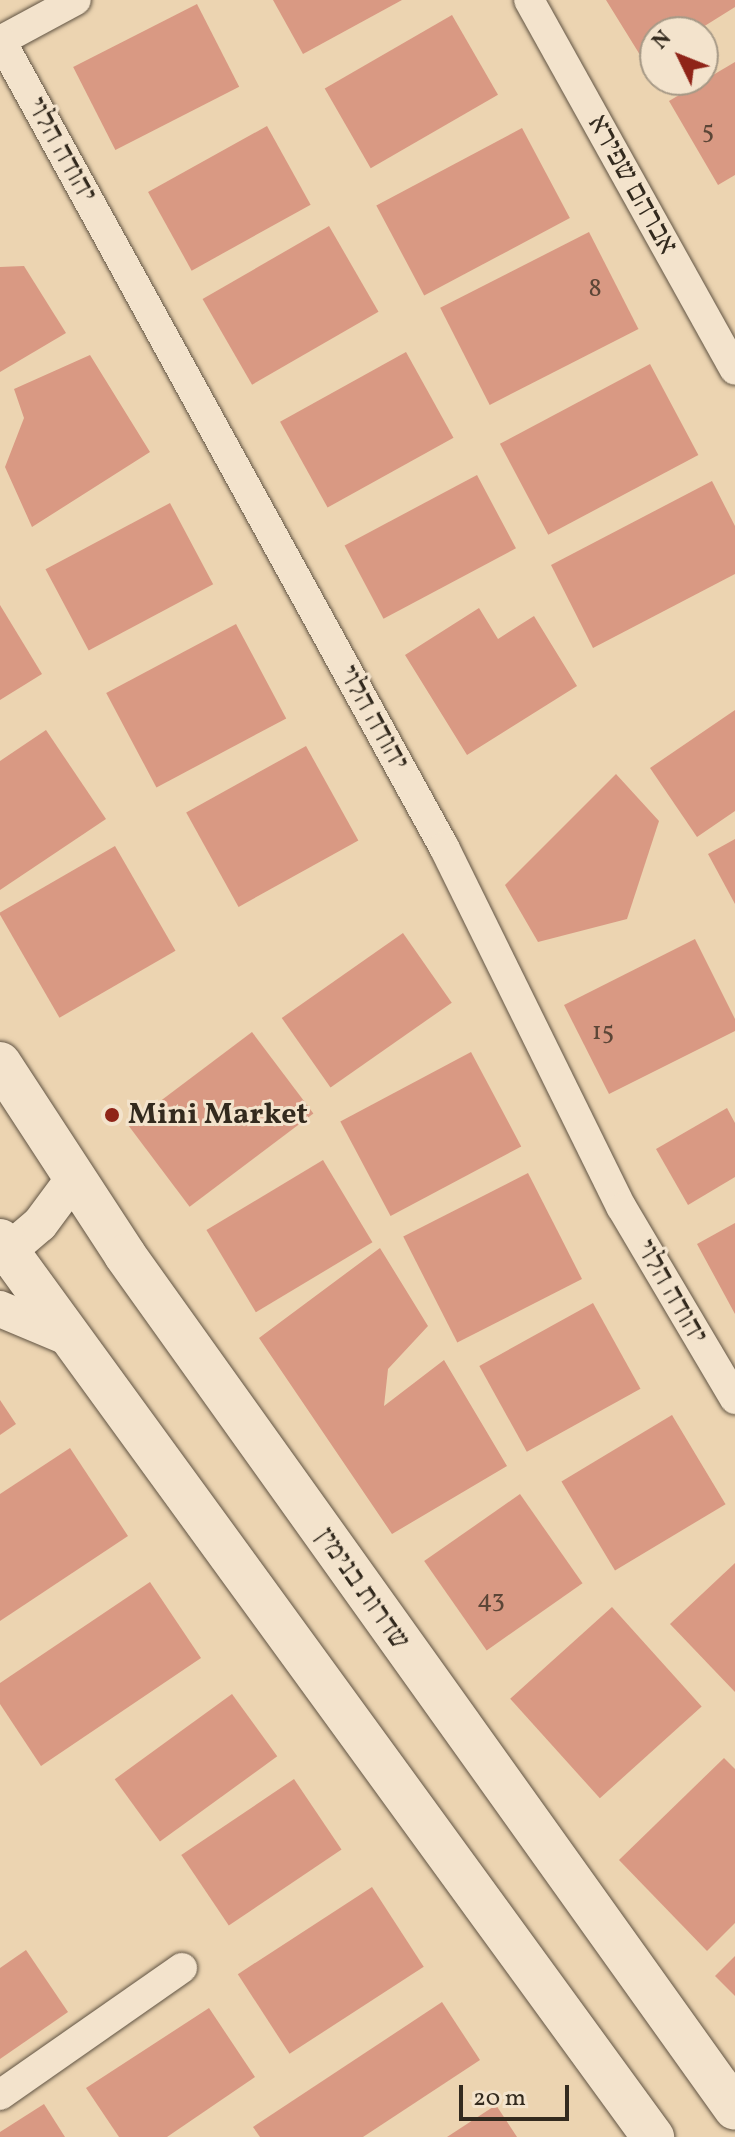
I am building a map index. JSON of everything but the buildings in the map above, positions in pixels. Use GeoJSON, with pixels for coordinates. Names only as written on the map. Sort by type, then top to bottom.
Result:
{"type":"FeatureCollection","features":[{"type":"Feature","properties":{"kind":"main road","name":"שדרות בנימין"},"geometry":{"type":"LineString","coordinates":[[0,1063],[74,1178],[735,2109]]}},
{"type":"Feature","properties":{"kind":"main road"},"geometry":{"type":"LineString","coordinates":[[3,1250],[653,2137]]}},
{"type":"Feature","properties":{"kind":"street"},"geometry":{"type":"LineString","coordinates":[[0,41],[76,0]]}},
{"type":"Feature","properties":{"kind":"street","name":"אברהם שפירא"},"geometry":{"type":"LineString","coordinates":[[529,0],[735,370]]}},
{"type":"Feature","properties":{"kind":"street","name":"יהודה הלוי"},"geometry":{"type":"LineString","coordinates":[[0,41],[444,847],[622,1208],[735,1399]]}},
{"type":"Feature","properties":{"kind":"street"},"geometry":{"type":"LineString","coordinates":[[3,1250],[40,1224],[74,1178]]}},
{"type":"Feature","properties":{"kind":"street"},"geometry":{"type":"LineString","coordinates":[[0,1309],[67,1337]]}},
{"type":"Feature","properties":{"kind":"street"},"geometry":{"type":"LineString","coordinates":[[0,2095],[182,1968]]}},
{"type":"Feature","properties":{"kind":"place","name":"Mini Market"},"geometry":{"type":"Point","coordinates":[112,1115]}}]}
